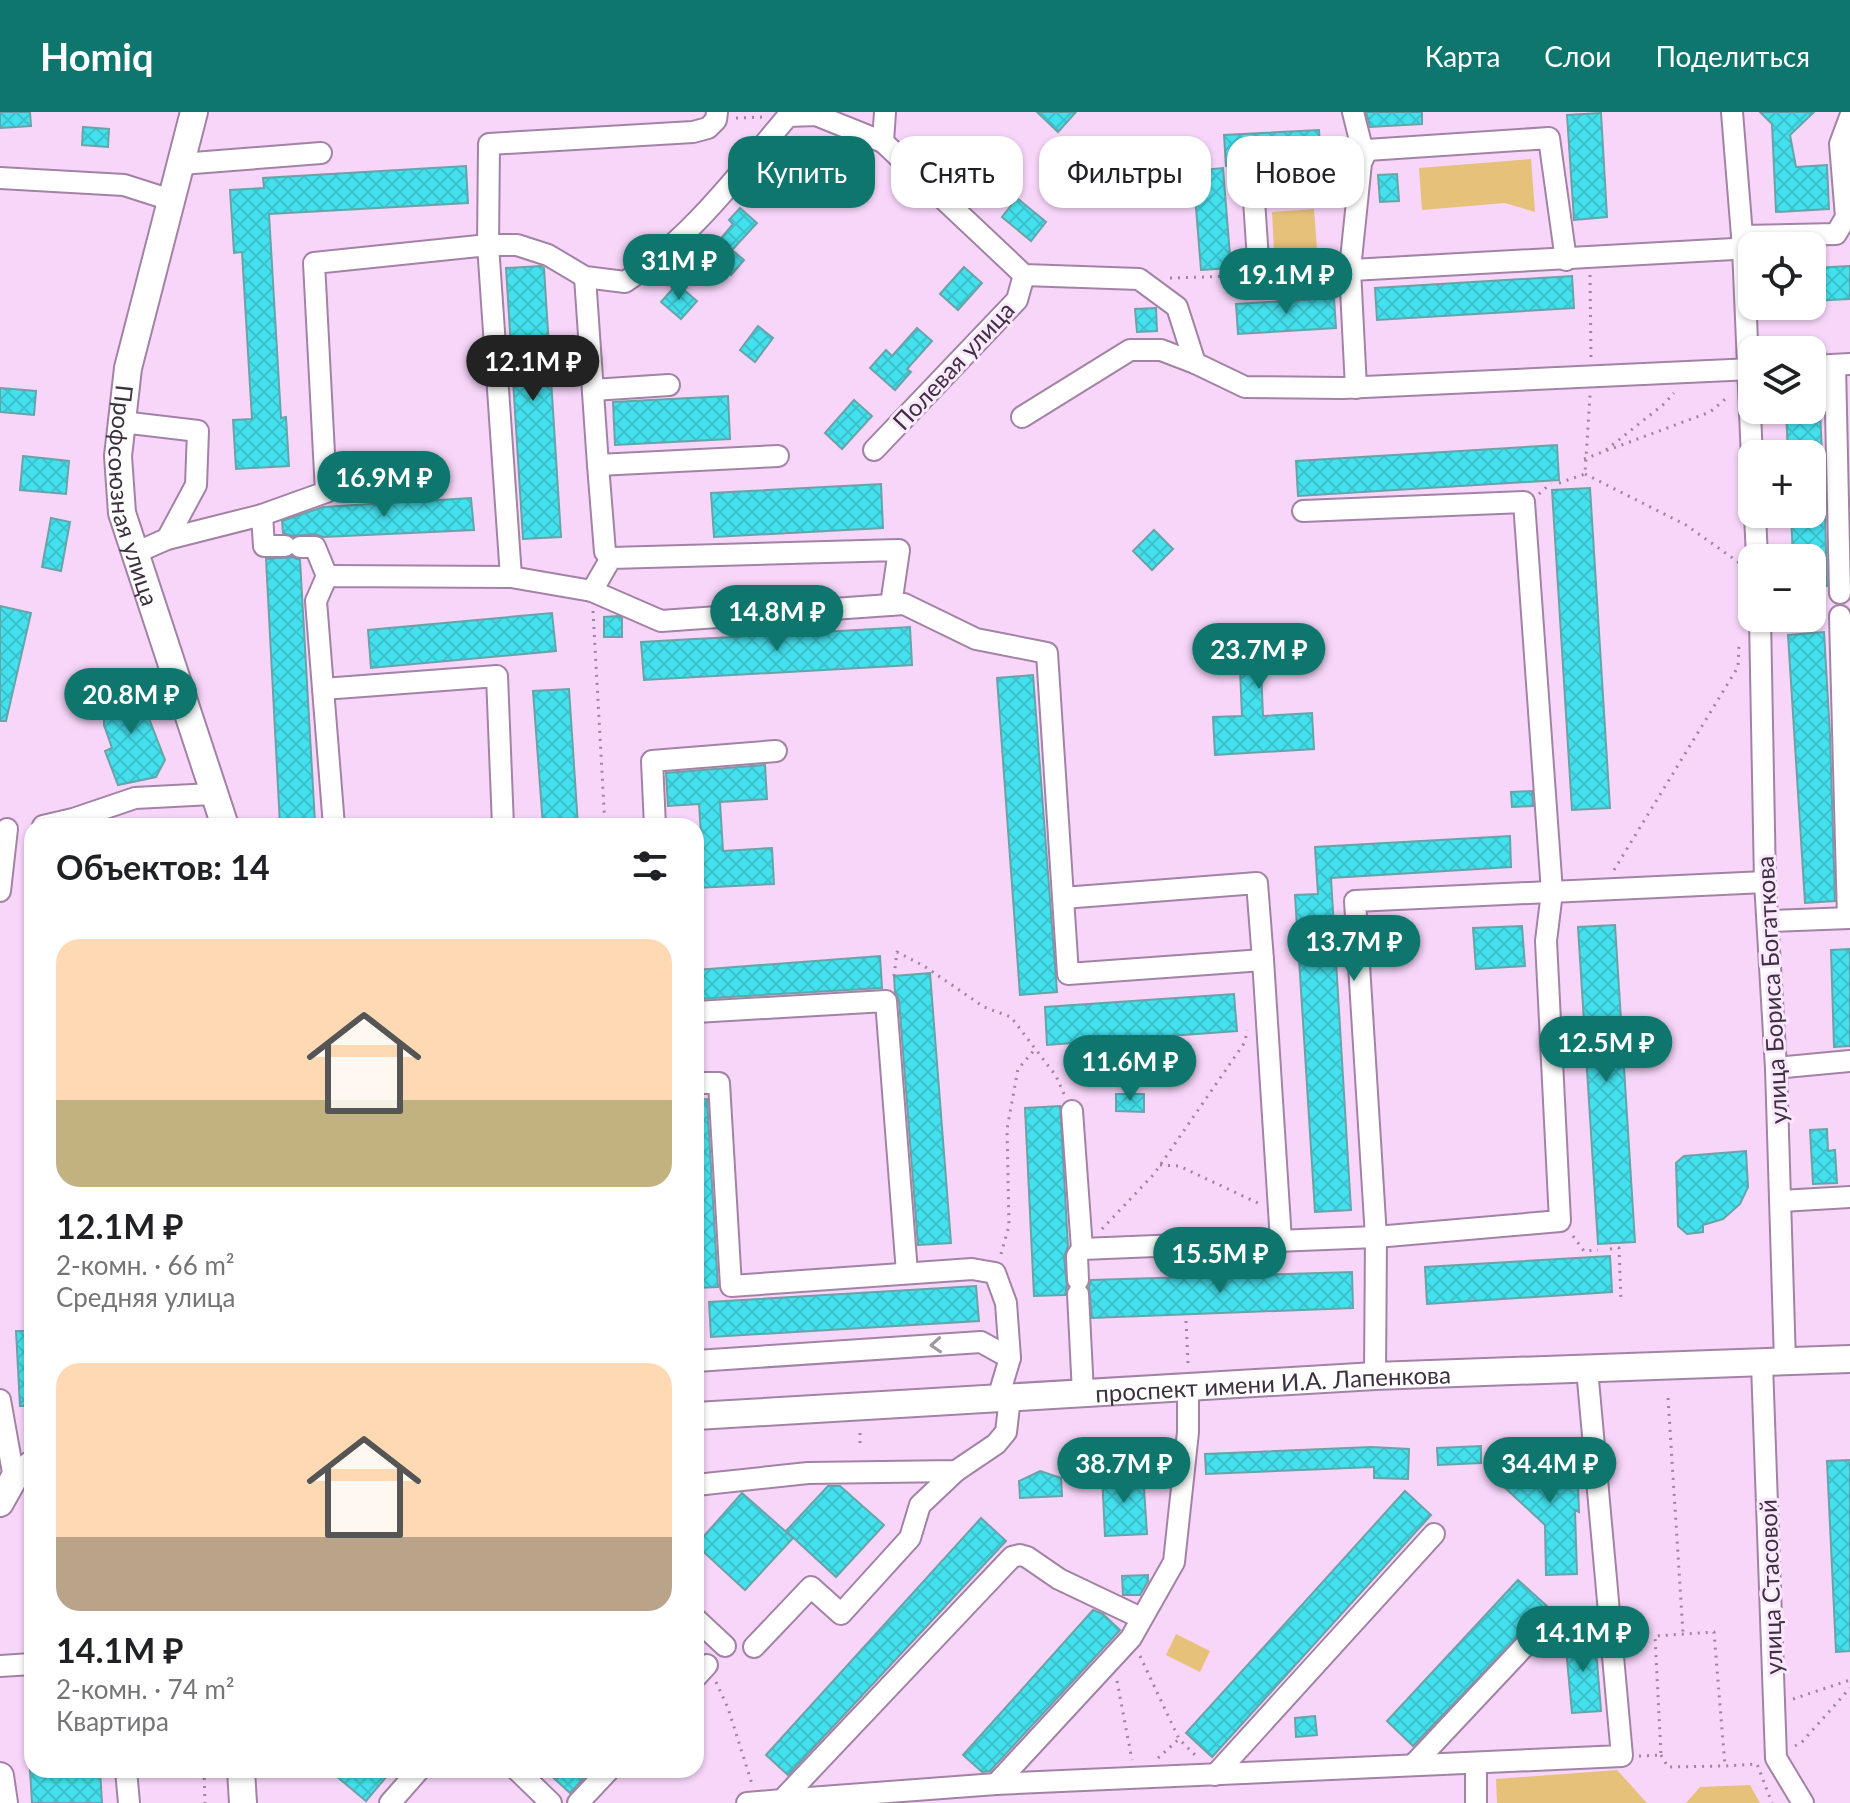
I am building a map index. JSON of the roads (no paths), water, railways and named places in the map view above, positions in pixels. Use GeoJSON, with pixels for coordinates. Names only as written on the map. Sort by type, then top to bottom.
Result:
{"type":"FeatureCollection","features":[{"type":"Feature","properties":{"kind":"main road","name":"Профсоюзная улица"},"geometry":{"type":"LineString","coordinates":[[194,112],[128,368],[118,456],[122,513],[222,818]]}},
{"type":"Feature","properties":{"kind":"main road","name":"проспект имени И.А. Лапенкова"},"geometry":{"type":"LineString","coordinates":[[704,1416],[1375,1376],[1850,1359]]}},
{"type":"Feature","properties":{"kind":"main road"},"geometry":{"type":"LineString","coordinates":[[0,1503],[14,1462]]}},
{"type":"Feature","properties":{"kind":"main road"},"geometry":{"type":"LineString","coordinates":[[0,1776],[4,1803]]}},
{"type":"Feature","properties":{"kind":"main road"},"geometry":{"type":"LineString","coordinates":[[241,1778],[243,1803]]}},
{"type":"Feature","properties":{"kind":"street"},"geometry":{"type":"LineString","coordinates":[[511,577],[488,245],[489,144],[693,132],[708,128],[716,120],[717,112]]}},
{"type":"Feature","properties":{"kind":"street"},"geometry":{"type":"LineString","coordinates":[[883,142],[885,112]]}},
{"type":"Feature","properties":{"kind":"street"},"geometry":{"type":"LineString","coordinates":[[1353,112],[1359,136]]}},
{"type":"Feature","properties":{"kind":"street"},"geometry":{"type":"LineString","coordinates":[[1732,112],[1745,232]]}},
{"type":"Feature","properties":{"kind":"street"},"geometry":{"type":"LineString","coordinates":[[135,553],[167,539],[262,515],[326,492],[314,263],[488,245],[517,245],[548,255],[585,277],[625,282],[658,260],[701,219],[788,116],[816,115],[883,142],[1024,275],[1139,279],[1177,307],[1195,363]]}},
{"type":"Feature","properties":{"kind":"street"},"geometry":{"type":"LineString","coordinates":[[1826,235],[1836,234],[1846,217],[1840,144],[1850,117]]}},
{"type":"Feature","properties":{"kind":"street"},"geometry":{"type":"LineString","coordinates":[[1364,156],[1367,150],[1549,138],[1566,260]]}},
{"type":"Feature","properties":{"kind":"street"},"geometry":{"type":"LineString","coordinates":[[181,164],[321,153]]}},
{"type":"Feature","properties":{"kind":"street"},"geometry":{"type":"LineString","coordinates":[[0,178],[124,185],[171,200]]}},
{"type":"Feature","properties":{"kind":"street"},"geometry":{"type":"LineString","coordinates":[[1255,208],[1259,275],[1566,260],[1589,255],[1738,245]]}},
{"type":"Feature","properties":{"kind":"street"},"geometry":{"type":"LineString","coordinates":[[1356,208],[1350,269],[1356,388]]}},
{"type":"Feature","properties":{"kind":"street"},"geometry":{"type":"LineString","coordinates":[[1826,246],[1850,245]]}},
{"type":"Feature","properties":{"kind":"street","name":"Полевая улица"},"geometry":{"type":"LineString","coordinates":[[874,450],[1017,300],[1024,275]]}},
{"type":"Feature","properties":{"kind":"street"},"geometry":{"type":"LineString","coordinates":[[585,277],[605,552],[611,558],[899,550],[891,605]]}},
{"type":"Feature","properties":{"kind":"street"},"geometry":{"type":"LineString","coordinates":[[1022,417],[1130,350],[1161,350],[1245,387],[1356,388],[1738,370]]}},
{"type":"Feature","properties":{"kind":"street"},"geometry":{"type":"LineString","coordinates":[[1840,593],[1842,365]]}},
{"type":"Feature","properties":{"kind":"street"},"geometry":{"type":"LineString","coordinates":[[593,390],[669,385]]}},
{"type":"Feature","properties":{"kind":"street"},"geometry":{"type":"LineString","coordinates":[[122,422],[198,431],[196,485],[167,539]]}},
{"type":"Feature","properties":{"kind":"street"},"geometry":{"type":"LineString","coordinates":[[598,465],[778,456]]}},
{"type":"Feature","properties":{"kind":"street"},"geometry":{"type":"LineString","coordinates":[[1082,1249],[1376,1237],[1560,1221],[1546,941],[1552,892],[1524,502],[1303,511]]}},
{"type":"Feature","properties":{"kind":"street"},"geometry":{"type":"LineString","coordinates":[[262,515],[264,546],[315,547],[327,576],[316,601],[333,818]]}},
{"type":"Feature","properties":{"kind":"street"},"geometry":{"type":"LineString","coordinates":[[592,591],[611,558]]}},
{"type":"Feature","properties":{"kind":"street"},"geometry":{"type":"LineString","coordinates":[[327,576],[511,577],[592,591],[661,621],[904,604],[976,639],[1047,653],[1068,974],[1263,960]]}},
{"type":"Feature","properties":{"kind":"street"},"geometry":{"type":"LineString","coordinates":[[1768,921],[1849,918],[1840,616]]}},
{"type":"Feature","properties":{"kind":"street","name":"улица Бориса Богаткова"},"geometry":{"type":"LineString","coordinates":[[1768,632],[1765,882],[1781,1201],[1774,1363]]}},
{"type":"Feature","properties":{"kind":"street"},"geometry":{"type":"LineString","coordinates":[[323,689],[497,676],[503,818]]}},
{"type":"Feature","properties":{"kind":"street"},"geometry":{"type":"LineString","coordinates":[[655,818],[652,761],[776,751]]}},
{"type":"Feature","properties":{"kind":"street"},"geometry":{"type":"LineString","coordinates":[[76,818],[135,798],[212,794]]}},
{"type":"Feature","properties":{"kind":"street"},"geometry":{"type":"LineString","coordinates":[[0,891],[3,830],[24,829]]}},
{"type":"Feature","properties":{"kind":"street"},"geometry":{"type":"LineString","coordinates":[[1375,1376],[1376,1237],[1355,901],[1765,882]]}},
{"type":"Feature","properties":{"kind":"street"},"geometry":{"type":"LineString","coordinates":[[1063,898],[1257,883],[1281,1241]]}},
{"type":"Feature","properties":{"kind":"street"},"geometry":{"type":"LineString","coordinates":[[704,1012],[886,1001],[907,1273]]}},
{"type":"Feature","properties":{"kind":"street"},"geometry":{"type":"LineString","coordinates":[[1776,1068],[1850,1061]]}},
{"type":"Feature","properties":{"kind":"street"},"geometry":{"type":"LineString","coordinates":[[704,1083],[719,1083],[731,1286],[972,1269],[995,1273],[1006,1303],[1010,1358],[1004,1398],[1006,1432],[996,1444],[956,1471],[920,1505],[910,1538],[841,1614],[811,1587],[754,1647]]}},
{"type":"Feature","properties":{"kind":"street"},"geometry":{"type":"LineString","coordinates":[[1072,1111],[1082,1249],[1077,1256],[1083,1393]]}},
{"type":"Feature","properties":{"kind":"street"},"geometry":{"type":"LineString","coordinates":[[1781,1201],[1850,1197]]}},
{"type":"Feature","properties":{"kind":"street"},"geometry":{"type":"LineString","coordinates":[[704,1360],[981,1342],[1010,1358]]}},
{"type":"Feature","properties":{"kind":"street","name":"улица Стасовой"},"geometry":{"type":"LineString","coordinates":[[1774,1363],[1775,1705],[1766,1761],[1803,1803]]}},
{"type":"Feature","properties":{"kind":"street"},"geometry":{"type":"LineString","coordinates":[[747,1803],[996,1784],[1622,1756],[1587,1369]]}},
{"type":"Feature","properties":{"kind":"street"},"geometry":{"type":"LineString","coordinates":[[996,1784],[1131,1638],[1174,1562],[1188,1432],[1188,1387]]}},
{"type":"Feature","properties":{"kind":"street"},"geometry":{"type":"LineString","coordinates":[[0,1400],[14,1462]]}},
{"type":"Feature","properties":{"kind":"street"},"geometry":{"type":"LineString","coordinates":[[704,1484],[808,1473],[956,1471]]}},
{"type":"Feature","properties":{"kind":"street"},"geometry":{"type":"LineString","coordinates":[[1215,1775],[1434,1534]]}},
{"type":"Feature","properties":{"kind":"street"},"geometry":{"type":"LineString","coordinates":[[781,1802],[1012,1557],[1027,1557],[1059,1579],[1141,1618]]}},
{"type":"Feature","properties":{"kind":"street"},"geometry":{"type":"LineString","coordinates":[[1413,1765],[1551,1618]]}},
{"type":"Feature","properties":{"kind":"street"},"geometry":{"type":"LineString","coordinates":[[704,1626],[725,1646]]}},
{"type":"Feature","properties":{"kind":"street"},"geometry":{"type":"LineString","coordinates":[[0,1666],[24,1664]]}},
{"type":"Feature","properties":{"kind":"street"},"geometry":{"type":"LineString","coordinates":[[1476,1763],[1476,1803]]}},
{"type":"Feature","properties":{"kind":"street"},"geometry":{"type":"LineString","coordinates":[[127,1778],[129,1803]]}},
{"type":"Feature","properties":{"kind":"street"},"geometry":{"type":"LineString","coordinates":[[390,1803],[412,1778]]}},
{"type":"Feature","properties":{"kind":"street"},"geometry":{"type":"LineString","coordinates":[[525,1778],[551,1803]]}},
{"type":"Feature","properties":{"kind":"street"},"geometry":{"type":"LineString","coordinates":[[578,1803],[601,1778]]}}]}
